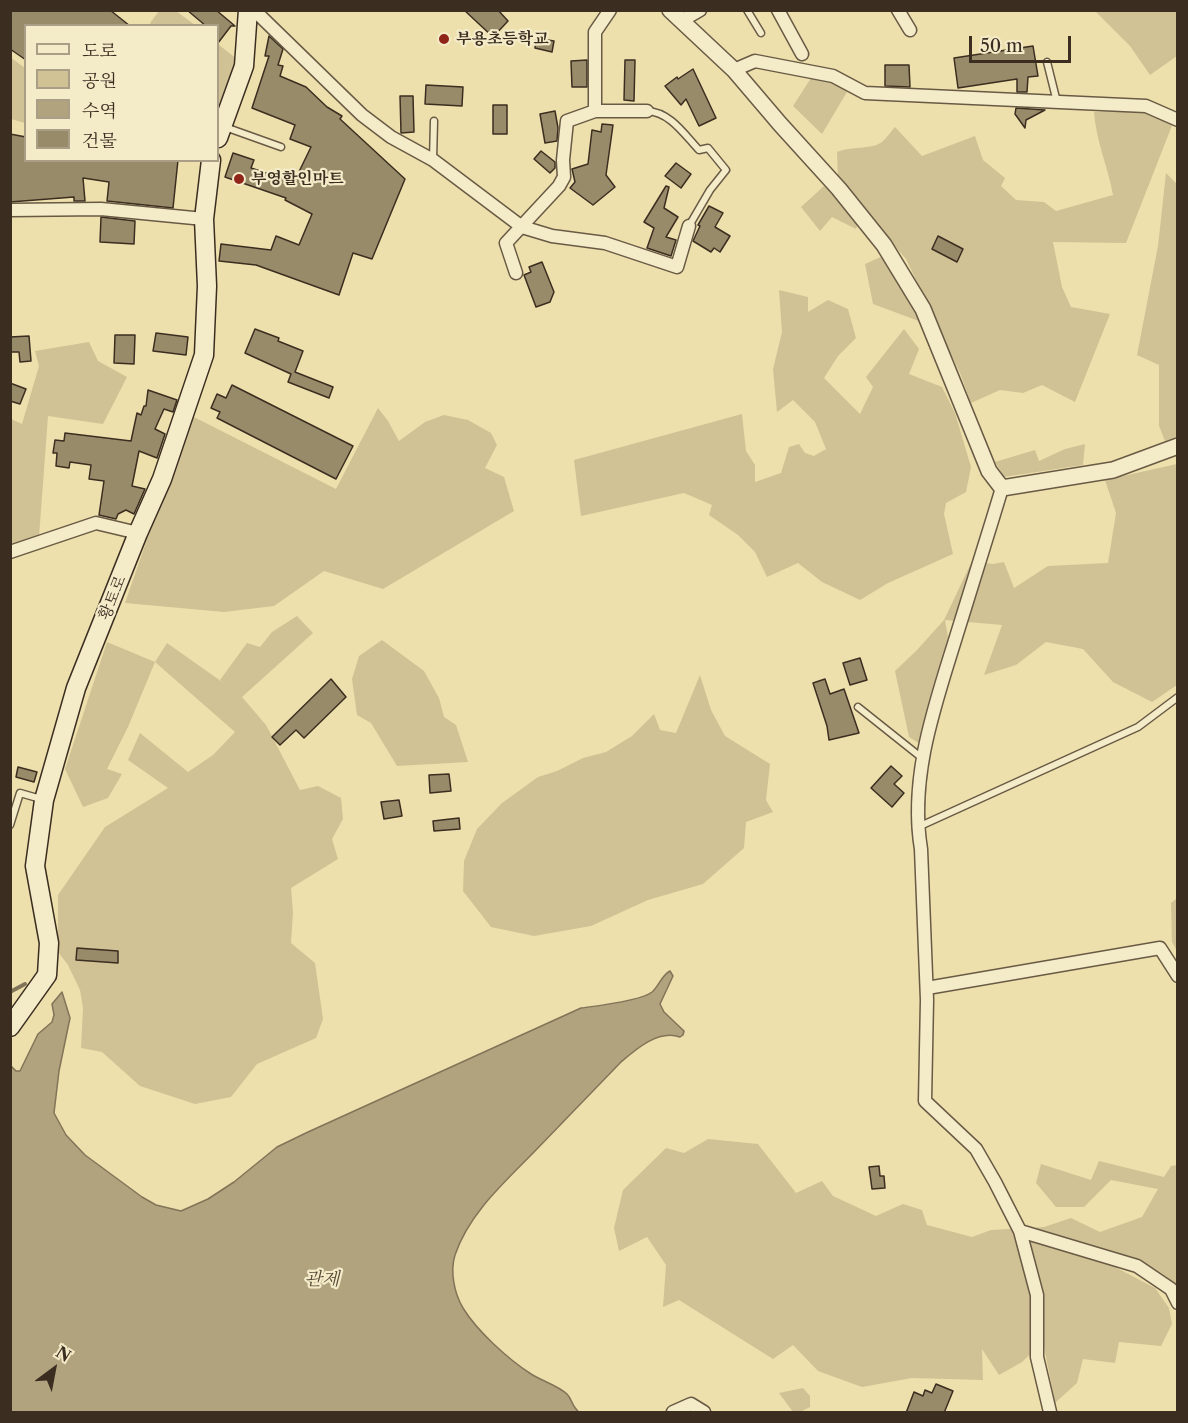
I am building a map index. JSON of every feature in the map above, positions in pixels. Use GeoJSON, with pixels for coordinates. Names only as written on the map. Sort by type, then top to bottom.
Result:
{"type":"FeatureCollection","features":[{"type":"Feature","properties":{"kind":"main road"},"geometry":{"type":"LineString","coordinates":[[220,132],[244,66],[248,10]]}},
{"type":"Feature","properties":{"kind":"main road","name":"황토로"},"geometry":{"type":"LineString","coordinates":[[10,1028],[47,975],[49,943],[35,866],[44,800],[76,688],[162,479],[204,355],[207,286],[204,219],[211,162]]}},
{"type":"Feature","properties":{"kind":"street"},"geometry":{"type":"LineString","coordinates":[[254,10],[362,115],[391,137],[433,160],[522,227],[552,236],[605,243],[677,267],[689,226]]}},
{"type":"Feature","properties":{"kind":"street"},"geometry":{"type":"LineString","coordinates":[[595,111],[595,32],[610,10]]}},
{"type":"Feature","properties":{"kind":"street"},"geometry":{"type":"LineString","coordinates":[[676,16],[700,10]]}},
{"type":"Feature","properties":{"kind":"street"},"geometry":{"type":"LineString","coordinates":[[778,10],[802,54]]}},
{"type":"Feature","properties":{"kind":"street"},"geometry":{"type":"LineString","coordinates":[[898,10],[910,30]]}},
{"type":"Feature","properties":{"kind":"street"},"geometry":{"type":"LineString","coordinates":[[676,16],[734,70],[839,189],[884,245],[923,309],[989,471],[1002,488]]}},
{"type":"Feature","properties":{"kind":"street"},"geometry":{"type":"LineString","coordinates":[[734,70],[755,61],[833,76],[865,93],[1146,106],[1178,120]]}},
{"type":"Feature","properties":{"kind":"street"},"geometry":{"type":"LineString","coordinates":[[516,273],[506,243],[559,186],[564,177],[563,160],[567,121],[595,111],[647,111]]}},
{"type":"Feature","properties":{"kind":"street"},"geometry":{"type":"LineString","coordinates":[[10,210],[101,209],[204,219]]}},
{"type":"Feature","properties":{"kind":"street"},"geometry":{"type":"LineString","coordinates":[[1002,488],[1113,470],[1178,446]]}},
{"type":"Feature","properties":{"kind":"street"},"geometry":{"type":"LineString","coordinates":[[1002,488],[922,758],[917,828],[921,849],[927,988],[925,1101],[976,1149],[1020,1231],[1037,1295],[1037,1357],[1050,1413]]}},
{"type":"Feature","properties":{"kind":"street"},"geometry":{"type":"LineString","coordinates":[[10,552],[96,523],[138,533]]}},
{"type":"Feature","properties":{"kind":"street"},"geometry":{"type":"LineString","coordinates":[[927,988],[1160,948],[1178,976]]}},
{"type":"Feature","properties":{"kind":"street"},"geometry":{"type":"LineString","coordinates":[[1020,1231],[1137,1266],[1171,1289],[1178,1303]]}},
{"type":"Feature","properties":{"kind":"street"},"geometry":{"type":"LineString","coordinates":[[673,1413],[691,1404],[704,1413]]}},
{"type":"Feature","properties":{"kind":"lane"},"geometry":{"type":"LineString","coordinates":[[747,10],[760,33]]}},
{"type":"Feature","properties":{"kind":"lane"},"geometry":{"type":"LineString","coordinates":[[1047,62],[1057,102]]}},
{"type":"Feature","properties":{"kind":"lane"},"geometry":{"type":"LineString","coordinates":[[647,111],[659,111],[669,118],[699,150],[708,148],[726,170],[710,190],[689,226]]}},
{"type":"Feature","properties":{"kind":"lane"},"geometry":{"type":"LineString","coordinates":[[433,160],[434,121]]}},
{"type":"Feature","properties":{"kind":"lane"},"geometry":{"type":"LineString","coordinates":[[220,132],[281,147]]}},
{"type":"Feature","properties":{"kind":"lane"},"geometry":{"type":"LineString","coordinates":[[917,828],[1138,728],[1178,697]]}},
{"type":"Feature","properties":{"kind":"lane"},"geometry":{"type":"LineString","coordinates":[[858,707],[922,758]]}},
{"type":"Feature","properties":{"kind":"lane"},"geometry":{"type":"LineString","coordinates":[[10,825],[20,793],[44,800]]}},
{"type":"Feature","properties":{"kind":"green space"},"geometry":{"type":"Polygon","coordinates":[[[159,11],[176,11],[194,24],[150,24],[159,11]]]}},
{"type":"Feature","properties":{"kind":"green space"},"geometry":{"type":"Polygon","coordinates":[[[1095,11],[1177,11],[1177,56],[1150,75],[1130,46],[1095,11]]]}},
{"type":"Feature","properties":{"kind":"green space"},"geometry":{"type":"Polygon","coordinates":[[[219,45],[238,60],[219,104],[219,45]]]}},
{"type":"Feature","properties":{"kind":"green space"},"geometry":{"type":"Polygon","coordinates":[[[10,57],[24,67],[24,123],[11,119],[10,57]]]}},
{"type":"Feature","properties":{"kind":"green space"},"geometry":{"type":"Polygon","coordinates":[[[811,78],[828,79],[847,92],[822,134],[793,106],[811,78]]]}},
{"type":"Feature","properties":{"kind":"green space"},"geometry":{"type":"Polygon","coordinates":[[[1138,110],[1173,123],[1126,243],[1053,242],[1062,287],[1071,307],[1110,314],[1075,402],[1042,385],[1023,393],[1000,390],[971,403],[960,373],[906,259],[838,180],[837,152],[877,144],[884,140],[895,127],[922,156],[975,136],[983,160],[1005,178],[1001,186],[1016,200],[1044,202],[1056,211],[1113,195],[1094,112],[1138,110]]]}},
{"type":"Feature","properties":{"kind":"green space"},"geometry":{"type":"Polygon","coordinates":[[[1166,173],[1178,185],[1178,436],[1165,441],[1159,426],[1159,365],[1137,355],[1158,246],[1166,173]]]}},
{"type":"Feature","properties":{"kind":"green space"},"geometry":{"type":"Polygon","coordinates":[[[824,186],[859,221],[856,229],[832,217],[820,231],[801,207],[824,186]]]}},
{"type":"Feature","properties":{"kind":"green space"},"geometry":{"type":"Polygon","coordinates":[[[883,256],[924,323],[873,304],[865,264],[883,256]]]}},
{"type":"Feature","properties":{"kind":"green space"},"geometry":{"type":"Polygon","coordinates":[[[779,290],[808,297],[808,312],[828,300],[848,309],[856,338],[838,356],[824,378],[860,414],[873,387],[866,377],[904,329],[919,349],[909,374],[942,387],[955,413],[971,467],[966,492],[946,503],[944,514],[953,554],[888,583],[860,600],[822,582],[798,563],[767,577],[755,552],[738,535],[709,515],[712,505],[684,493],[581,516],[574,460],[742,414],[746,451],[755,465],[755,482],[781,473],[789,447],[799,444],[805,453],[814,456],[826,449],[815,422],[793,400],[777,412],[773,369],[782,332],[779,290]]]}},
{"type":"Feature","properties":{"kind":"green space"},"geometry":{"type":"Polygon","coordinates":[[[89,342],[98,361],[127,377],[103,424],[48,416],[39,537],[11,546],[11,419],[22,424],[39,366],[35,351],[89,342]]]}},
{"type":"Feature","properties":{"kind":"green space"},"geometry":{"type":"Polygon","coordinates":[[[378,408],[399,441],[425,422],[444,415],[468,420],[491,433],[497,445],[485,468],[504,477],[514,511],[383,589],[324,571],[274,606],[224,612],[125,603],[190,415],[336,489],[378,408]]]}},
{"type":"Feature","properties":{"kind":"green space"},"geometry":{"type":"Polygon","coordinates":[[[1085,444],[1083,465],[1004,477],[995,462],[1035,450],[1039,461],[1065,449],[1085,444]]]}},
{"type":"Feature","properties":{"kind":"green space"},"geometry":{"type":"Polygon","coordinates":[[[1177,464],[1177,685],[1152,702],[1113,682],[1083,649],[1046,642],[1016,665],[984,675],[1002,625],[945,620],[948,637],[920,744],[909,737],[895,671],[944,620],[972,561],[993,564],[1004,562],[1014,588],[1048,566],[1108,563],[1116,513],[1105,480],[1177,464]]]}},
{"type":"Feature","properties":{"kind":"green space"},"geometry":{"type":"Polygon","coordinates":[[[297,616],[313,633],[242,697],[266,725],[300,790],[318,786],[341,798],[343,819],[332,839],[338,859],[291,888],[293,912],[291,943],[315,963],[323,1019],[316,1038],[257,1064],[231,1097],[195,1104],[140,1086],[102,1052],[81,1048],[83,1008],[80,990],[68,965],[58,952],[58,895],[105,827],[168,788],[128,760],[140,733],[188,772],[213,755],[235,732],[155,662],[167,643],[225,684],[220,680],[247,643],[260,647],[272,632],[297,616]]]}},
{"type":"Feature","properties":{"kind":"green space"},"geometry":{"type":"Polygon","coordinates":[[[382,640],[424,671],[439,698],[444,717],[456,725],[468,762],[397,766],[371,723],[357,715],[352,679],[359,656],[382,640]]]}},
{"type":"Feature","properties":{"kind":"green space"},"geometry":{"type":"Polygon","coordinates":[[[107,642],[155,662],[128,727],[107,769],[122,774],[108,798],[83,807],[65,769],[107,642]]]}},
{"type":"Feature","properties":{"kind":"green space"},"geometry":{"type":"Polygon","coordinates":[[[700,675],[711,710],[725,736],[770,764],[766,800],[773,812],[746,822],[744,848],[703,884],[648,900],[591,926],[534,936],[491,927],[463,891],[464,861],[477,829],[502,803],[538,777],[557,771],[583,758],[606,752],[632,736],[654,714],[660,730],[676,733],[700,675]]]}},
{"type":"Feature","properties":{"kind":"green space"},"geometry":{"type":"Polygon","coordinates":[[[1177,898],[1177,951],[1172,942],[1171,903],[1177,898]]]}},
{"type":"Feature","properties":{"kind":"green space"},"geometry":{"type":"Polygon","coordinates":[[[708,1139],[758,1144],[796,1193],[822,1181],[833,1196],[876,1216],[903,1204],[922,1210],[927,1225],[972,1237],[991,1230],[1044,1227],[1071,1218],[1100,1232],[1142,1217],[1158,1189],[1111,1180],[1084,1207],[1056,1207],[1036,1183],[1041,1164],[1091,1180],[1099,1161],[1164,1177],[1171,1166],[1177,1165],[1177,1288],[1172,1281],[1156,1270],[1106,1253],[1115,1267],[1155,1288],[1169,1308],[1172,1324],[1161,1346],[1119,1342],[1115,1363],[1083,1359],[1077,1383],[1055,1403],[1043,1342],[1022,1362],[999,1375],[982,1349],[983,1380],[912,1378],[862,1387],[818,1371],[793,1345],[773,1359],[679,1300],[663,1307],[666,1265],[647,1237],[619,1251],[614,1228],[623,1190],[666,1148],[684,1153],[708,1139]]]}},
{"type":"Feature","properties":{"kind":"green space"},"geometry":{"type":"Polygon","coordinates":[[[803,1388],[810,1396],[810,1407],[800,1412],[793,1412],[779,1393],[803,1388]]]}},
{"type":"Feature","properties":{"kind":"water","name":"관제"},"geometry":{"type":"Polygon","coordinates":[[[670,971],[673,976],[660,1004],[664,1012],[684,1031],[683,1035],[656,1038],[641,1046],[621,1062],[489,1199],[469,1225],[455,1255],[453,1275],[457,1296],[476,1326],[522,1368],[567,1394],[579,1412],[11,1412],[11,1066],[16,1071],[20,1071],[38,1034],[52,1022],[54,1015],[52,1004],[62,992],[70,1018],[59,1071],[54,1113],[66,1135],[85,1155],[142,1197],[156,1205],[181,1211],[208,1199],[234,1182],[277,1147],[581,1008],[618,1003],[646,995],[654,990],[670,971]]]}},
{"type":"Feature","properties":{"kind":"building"},"geometry":{"type":"Polygon","coordinates":[[[10,10],[110,10],[128,24],[24,24],[24,59],[10,49],[10,10]]]}},
{"type":"Feature","properties":{"kind":"building"},"geometry":{"type":"Polygon","coordinates":[[[187,10],[216,10],[235,26],[231,26],[219,42],[219,24],[204,24],[187,10]]]}},
{"type":"Feature","properties":{"kind":"building"},"geometry":{"type":"Polygon","coordinates":[[[464,10],[498,10],[508,21],[493,37],[464,10]]]}},
{"type":"Feature","properties":{"kind":"building"},"geometry":{"type":"Polygon","coordinates":[[[269,36],[283,49],[278,65],[283,66],[280,76],[306,87],[327,107],[342,116],[340,119],[405,179],[372,259],[353,253],[339,295],[256,265],[219,261],[221,244],[271,250],[276,236],[299,245],[312,214],[285,200],[286,198],[225,177],[233,153],[254,160],[251,168],[294,182],[311,147],[290,139],[295,125],[252,108],[269,56],[265,56],[269,36]]]}},
{"type":"Feature","properties":{"kind":"building"},"geometry":{"type":"Polygon","coordinates":[[[536,38],[554,41],[552,52],[535,48],[536,38]]]}},
{"type":"Feature","properties":{"kind":"building"},"geometry":{"type":"Polygon","coordinates":[[[1033,46],[1038,76],[1028,77],[1027,92],[1017,92],[1017,79],[958,88],[954,58],[1033,46]]]}},
{"type":"Feature","properties":{"kind":"building"},"geometry":{"type":"Polygon","coordinates":[[[587,60],[587,87],[572,87],[571,61],[587,60]]]}},
{"type":"Feature","properties":{"kind":"building"},"geometry":{"type":"Polygon","coordinates":[[[625,60],[635,60],[634,101],[624,100],[625,60]]]}},
{"type":"Feature","properties":{"kind":"building"},"geometry":{"type":"Polygon","coordinates":[[[885,65],[909,65],[910,87],[885,86],[885,65]]]}},
{"type":"Feature","properties":{"kind":"building"},"geometry":{"type":"Polygon","coordinates":[[[693,69],[716,118],[699,126],[686,99],[681,105],[665,86],[693,69]]]}},
{"type":"Feature","properties":{"kind":"building"},"geometry":{"type":"Polygon","coordinates":[[[426,85],[463,87],[462,106],[425,104],[426,85]]]}},
{"type":"Feature","properties":{"kind":"building"},"geometry":{"type":"Polygon","coordinates":[[[400,96],[413,96],[414,132],[401,133],[400,96]]]}},
{"type":"Feature","properties":{"kind":"building"},"geometry":{"type":"Polygon","coordinates":[[[493,105],[507,105],[507,134],[493,134],[493,105]]]}},
{"type":"Feature","properties":{"kind":"building"},"geometry":{"type":"Polygon","coordinates":[[[1016,108],[1045,110],[1026,120],[1025,128],[1015,114],[1016,108]]]}},
{"type":"Feature","properties":{"kind":"building"},"geometry":{"type":"Polygon","coordinates":[[[555,111],[558,128],[557,141],[545,143],[540,114],[555,111]]]}},
{"type":"Feature","properties":{"kind":"building"},"geometry":{"type":"Polygon","coordinates":[[[602,124],[613,125],[606,175],[615,187],[593,205],[570,188],[575,182],[572,169],[588,164],[592,130],[601,132],[602,124]]]}},
{"type":"Feature","properties":{"kind":"building"},"geometry":{"type":"Polygon","coordinates":[[[10,134],[24,137],[24,162],[178,162],[173,208],[107,201],[109,182],[83,178],[85,201],[74,201],[74,197],[10,202],[10,134]]]}},
{"type":"Feature","properties":{"kind":"building"},"geometry":{"type":"Polygon","coordinates":[[[541,151],[555,162],[555,168],[550,173],[534,159],[541,151]]]}},
{"type":"Feature","properties":{"kind":"building"},"geometry":{"type":"Polygon","coordinates":[[[676,163],[691,174],[681,188],[665,176],[676,163]]]}},
{"type":"Feature","properties":{"kind":"building"},"geometry":{"type":"Polygon","coordinates":[[[666,186],[669,187],[664,208],[678,217],[666,237],[676,240],[671,256],[647,248],[654,228],[644,222],[666,186]]]}},
{"type":"Feature","properties":{"kind":"building"},"geometry":{"type":"Polygon","coordinates":[[[709,206],[723,213],[715,227],[730,236],[720,252],[714,248],[711,252],[693,241],[700,226],[698,225],[709,206]]]}},
{"type":"Feature","properties":{"kind":"building"},"geometry":{"type":"Polygon","coordinates":[[[101,217],[135,221],[134,244],[100,242],[101,217]]]}},
{"type":"Feature","properties":{"kind":"building"},"geometry":{"type":"Polygon","coordinates":[[[938,236],[963,249],[957,262],[932,249],[938,236]]]}},
{"type":"Feature","properties":{"kind":"building"},"geometry":{"type":"Polygon","coordinates":[[[542,262],[554,292],[550,302],[536,307],[524,275],[531,272],[529,267],[542,262]]]}},
{"type":"Feature","properties":{"kind":"building"},"geometry":{"type":"Polygon","coordinates":[[[255,329],[279,338],[278,341],[303,351],[295,372],[333,387],[329,398],[288,382],[291,374],[245,353],[255,329]]]}},
{"type":"Feature","properties":{"kind":"building"},"geometry":{"type":"Polygon","coordinates":[[[156,333],[188,337],[186,355],[153,351],[156,333]]]}},
{"type":"Feature","properties":{"kind":"building"},"geometry":{"type":"Polygon","coordinates":[[[115,335],[135,335],[134,364],[114,363],[115,335]]]}},
{"type":"Feature","properties":{"kind":"building"},"geometry":{"type":"Polygon","coordinates":[[[29,336],[31,361],[20,362],[19,352],[10,352],[10,337],[29,336]]]}},
{"type":"Feature","properties":{"kind":"building"},"geometry":{"type":"Polygon","coordinates":[[[10,383],[26,389],[20,404],[10,401],[10,383]]]}},
{"type":"Feature","properties":{"kind":"building"},"geometry":{"type":"Polygon","coordinates":[[[232,385],[353,446],[336,479],[217,418],[220,412],[211,408],[217,394],[226,398],[232,385]]]}},
{"type":"Feature","properties":{"kind":"building"},"geometry":{"type":"Polygon","coordinates":[[[148,390],[177,400],[173,412],[164,409],[155,429],[165,434],[157,458],[139,451],[132,486],[145,489],[134,514],[126,510],[118,514],[116,519],[99,515],[104,481],[89,479],[91,465],[70,462],[69,468],[56,466],[57,453],[53,453],[55,440],[64,441],[65,433],[131,441],[137,413],[141,415],[146,406],[148,390]]]}},
{"type":"Feature","properties":{"kind":"building"},"geometry":{"type":"Polygon","coordinates":[[[860,658],[867,680],[850,685],[843,663],[860,658]]]}},
{"type":"Feature","properties":{"kind":"building"},"geometry":{"type":"Polygon","coordinates":[[[331,679],[346,697],[304,738],[296,730],[280,745],[272,737],[331,679]]]}},
{"type":"Feature","properties":{"kind":"building"},"geometry":{"type":"Polygon","coordinates":[[[825,679],[830,694],[844,689],[859,733],[829,740],[827,726],[813,683],[825,679]]]}},
{"type":"Feature","properties":{"kind":"building"},"geometry":{"type":"Polygon","coordinates":[[[891,766],[902,776],[894,784],[904,793],[892,807],[871,788],[891,766]]]}},
{"type":"Feature","properties":{"kind":"building"},"geometry":{"type":"Polygon","coordinates":[[[18,767],[37,772],[34,782],[16,777],[18,767]]]}},
{"type":"Feature","properties":{"kind":"building"},"geometry":{"type":"Polygon","coordinates":[[[449,774],[451,791],[430,793],[429,775],[449,774]]]}},
{"type":"Feature","properties":{"kind":"building"},"geometry":{"type":"Polygon","coordinates":[[[399,800],[402,816],[384,819],[381,802],[399,800]]]}},
{"type":"Feature","properties":{"kind":"building"},"geometry":{"type":"Polygon","coordinates":[[[459,818],[460,829],[434,831],[433,821],[459,818]]]}},
{"type":"Feature","properties":{"kind":"building"},"geometry":{"type":"Polygon","coordinates":[[[77,948],[118,951],[118,963],[76,960],[77,948]]]}},
{"type":"Feature","properties":{"kind":"building"},"geometry":{"type":"Polygon","coordinates":[[[879,1166],[880,1176],[884,1176],[885,1188],[872,1189],[869,1167],[879,1166]]]}},
{"type":"Feature","properties":{"kind":"building"},"geometry":{"type":"Polygon","coordinates":[[[936,1384],[953,1391],[944,1413],[906,1413],[914,1392],[923,1396],[925,1390],[932,1393],[936,1384]]]}},
{"type":"Feature","properties":{"kind":"waterway"},"geometry":{"type":"LineString","coordinates":[[10,992],[25,984]]}},
{"type":"Feature","properties":{"kind":"place","name":"부용초등학교"},"geometry":{"type":"Point","coordinates":[444,39]}},
{"type":"Feature","properties":{"kind":"place","name":"부영할인마트"},"geometry":{"type":"Point","coordinates":[239,179]}}]}
